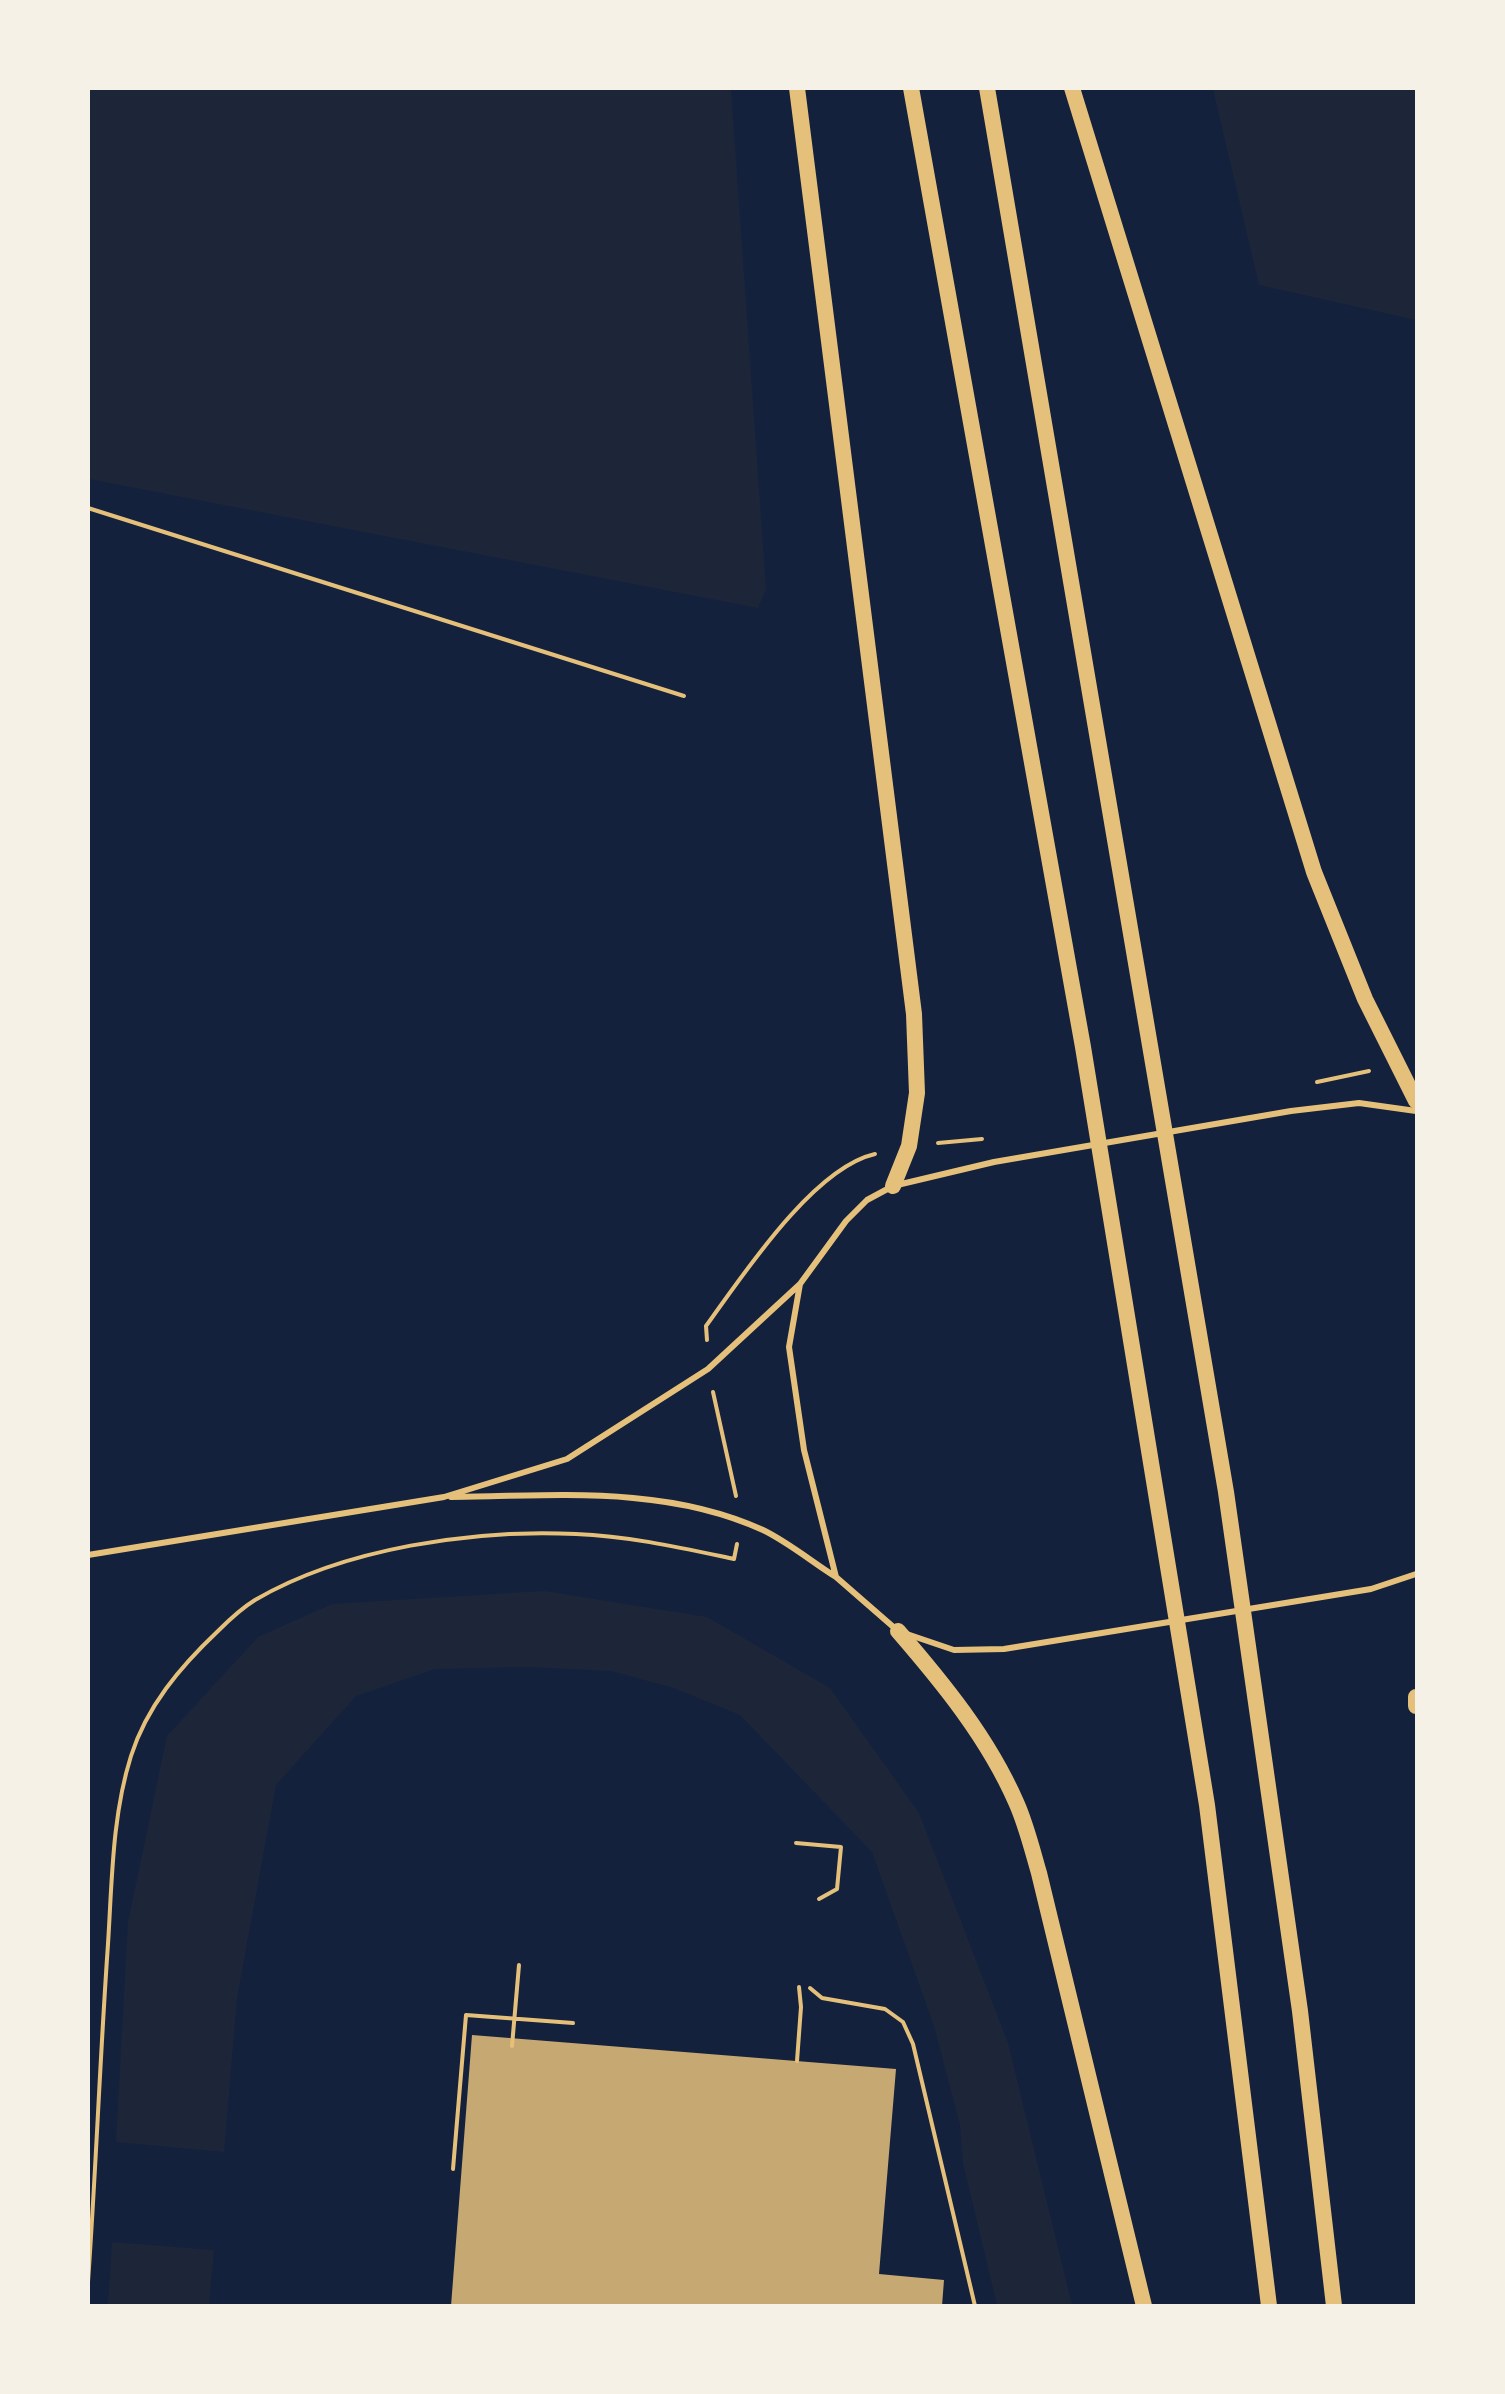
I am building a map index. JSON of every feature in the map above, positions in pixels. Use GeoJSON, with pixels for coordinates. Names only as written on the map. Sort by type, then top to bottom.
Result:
{"type":"FeatureCollection","features":[{"type":"Feature","properties":{"kind":"highway"},"geometry":{"type":"LineString","coordinates":[[797,88],[914,1014],[917,1093],[909,1146],[893,1186]]}},
{"type":"Feature","properties":{"kind":"highway"},"geometry":{"type":"LineString","coordinates":[[911,88],[1083,1047],[1207,1805],[1269,2306]]}},
{"type":"Feature","properties":{"kind":"highway"},"geometry":{"type":"LineString","coordinates":[[987,88],[1226,1492],[1300,2010],[1334,2306]]}},
{"type":"Feature","properties":{"kind":"highway"},"geometry":{"type":"LineString","coordinates":[[1072,88],[1314,872],[1365,999],[1416,1101]]}},
{"type":"Feature","properties":{"kind":"highway"},"geometry":{"type":"LineString","coordinates":[[898,1630],[944,1683],[985,1745],[1016,1802],[1039,1873],[1144,2306]]}},
{"type":"Feature","properties":{"kind":"highway"},"geometry":{"type":"LineString","coordinates":[[1416,1697],[1416,1706]]}},
{"type":"Feature","properties":{"kind":"street"},"geometry":{"type":"LineString","coordinates":[[88,1555],[444,1497],[567,1459],[708,1369],[800,1284],[846,1221],[867,1200],[893,1186],[994,1162],[1291,1111],[1359,1103],[1416,1111]]}},
{"type":"Feature","properties":{"kind":"street"},"geometry":{"type":"LineString","coordinates":[[800,1284],[789,1347],[804,1450],[836,1577]]}},
{"type":"Feature","properties":{"kind":"street"},"geometry":{"type":"LineString","coordinates":[[444,1497],[605,1495],[673,1503],[741,1521],[765,1531],[836,1577],[898,1630],[954,1650],[1004,1649],[1061,1641],[1371,1589],[1416,1574]]}},
{"type":"Feature","properties":{"kind":"path"},"geometry":{"type":"LineString","coordinates":[[88,508],[684,696]]}},
{"type":"Feature","properties":{"kind":"path"},"geometry":{"type":"LineString","coordinates":[[1310,1084],[1398,1065]]}},
{"type":"Feature","properties":{"kind":"path"},"geometry":{"type":"LineString","coordinates":[[88,2282],[104,1997],[116,1834],[122,1792],[131,1756],[143,1724],[159,1697],[199,1649],[252,1601],[292,1581],[333,1565],[445,1541],[495,1534],[524,1533],[578,1534],[628,1539],[734,1559],[741,1521],[708,1369]]}},
{"type":"Feature","properties":{"kind":"path"},"geometry":{"type":"LineString","coordinates":[[796,1842],[841,1847],[837,1889],[819,1899]]}},
{"type":"Feature","properties":{"kind":"path"},"geometry":{"type":"LineString","coordinates":[[512,2046],[519,1965]]}},
{"type":"Feature","properties":{"kind":"path"},"geometry":{"type":"LineString","coordinates":[[797,2061],[801,2007],[799,1987]]}},
{"type":"Feature","properties":{"kind":"path"},"geometry":{"type":"LineString","coordinates":[[810,1988],[822,1998],[885,2010],[903,2022],[913,2044],[975,2306]]}},
{"type":"Feature","properties":{"kind":"path"},"geometry":{"type":"LineString","coordinates":[[453,2169],[466,2014],[573,2023]]}},
{"type":"Feature","properties":{"kind":"shaded area"},"geometry":{"type":"Polygon","coordinates":[[[88,89],[731,89],[766,589],[758,608],[89,479],[88,89]]]}},
{"type":"Feature","properties":{"kind":"shaded area"},"geometry":{"type":"Polygon","coordinates":[[[1213,89],[1416,89],[1416,320],[1259,285],[1213,89]]]}},
{"type":"Feature","properties":{"kind":"shaded area"},"geometry":{"type":"Polygon","coordinates":[[[544,1591],[707,1617],[830,1688],[919,1813],[1008,2043],[1072,2305],[997,2305],[963,2163],[960,2125],[934,2026],[872,1852],[740,1715],[674,1688],[611,1671],[529,1667],[435,1669],[356,1696],[276,1785],[237,1998],[224,2152],[116,2142],[128,1922],[167,1736],[258,1637],[332,1604],[544,1591]]]}},
{"type":"Feature","properties":{"kind":"shaded area"},"geometry":{"type":"Polygon","coordinates":[[[112,2242],[214,2250],[209,2305],[108,2305],[112,2242]]]}},
{"type":"Feature","properties":{"kind":"building"},"geometry":{"type":"Polygon","coordinates":[[[472,2035],[896,2069],[879,2274],[944,2280],[942,2306],[451,2306],[472,2035]]]}}]}
